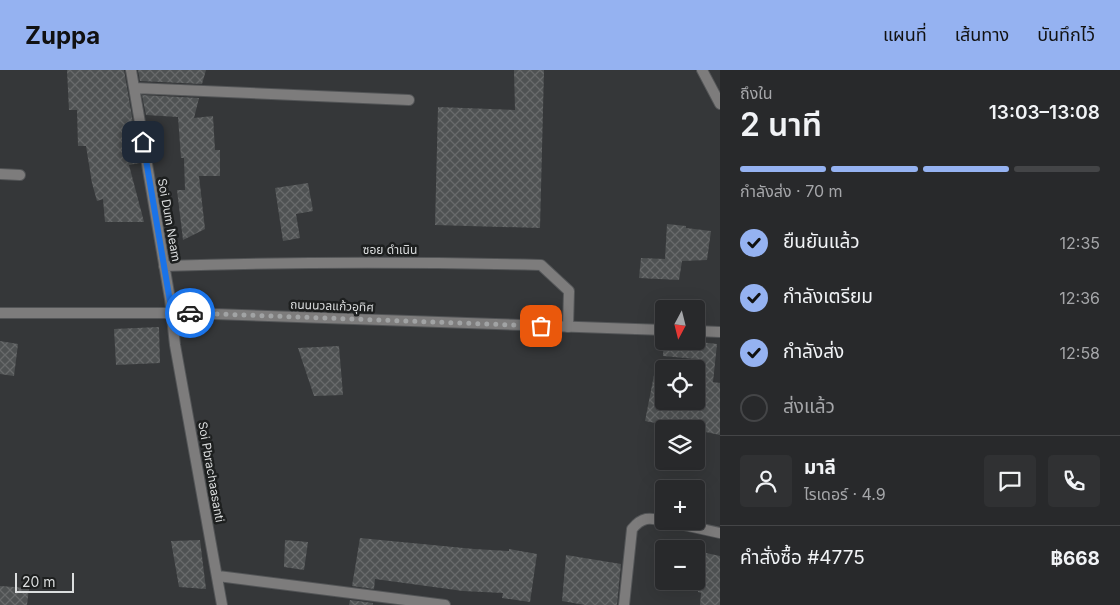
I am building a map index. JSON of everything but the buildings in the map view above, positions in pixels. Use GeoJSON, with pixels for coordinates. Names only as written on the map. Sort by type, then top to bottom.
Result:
{"type":"FeatureCollection","features":[{"type":"Feature","properties":{"kind":"street","name":"Soi Dum Neam"},"geometry":{"type":"LineString","coordinates":[[131,70],[172,313],[175,344]]}},
{"type":"Feature","properties":{"kind":"street"},"geometry":{"type":"LineString","coordinates":[[702,70],[720,104]]}},
{"type":"Feature","properties":{"kind":"street"},"geometry":{"type":"LineString","coordinates":[[134,88],[409,100]]}},
{"type":"Feature","properties":{"kind":"street"},"geometry":{"type":"LineString","coordinates":[[0,174],[20,175]]}},
{"type":"Feature","properties":{"kind":"street","name":"ซอย ดำเนิน"},"geometry":{"type":"LineString","coordinates":[[164,266],[436,262],[541,265],[569,291],[568,327]]}},
{"type":"Feature","properties":{"kind":"street","name":"ถนนนวลแก้วอุทิศ"},"geometry":{"type":"LineString","coordinates":[[0,313],[172,313],[655,330]]}},
{"type":"Feature","properties":{"kind":"street"},"geometry":{"type":"LineString","coordinates":[[705,331],[720,332]]}},
{"type":"Feature","properties":{"kind":"street","name":"Soi Pbrachaasanti"},"geometry":{"type":"LineString","coordinates":[[175,344],[222,605]]}},
{"type":"Feature","properties":{"kind":"street"},"geometry":{"type":"LineString","coordinates":[[624,605],[632,529],[639,521],[649,517],[655,518]]}},
{"type":"Feature","properties":{"kind":"street"},"geometry":{"type":"LineString","coordinates":[[705,530],[720,533]]}},
{"type":"Feature","properties":{"kind":"street"},"geometry":{"type":"LineString","coordinates":[[218,576],[445,605]]}},
{"type":"Feature","properties":{"kind":"way so far"},"geometry":{"type":"LineString","coordinates":[[190,313],[541,326]]}},
{"type":"Feature","properties":{"kind":"route"},"geometry":{"type":"LineString","coordinates":[[143,142],[172,313],[190,313]]}}]}
